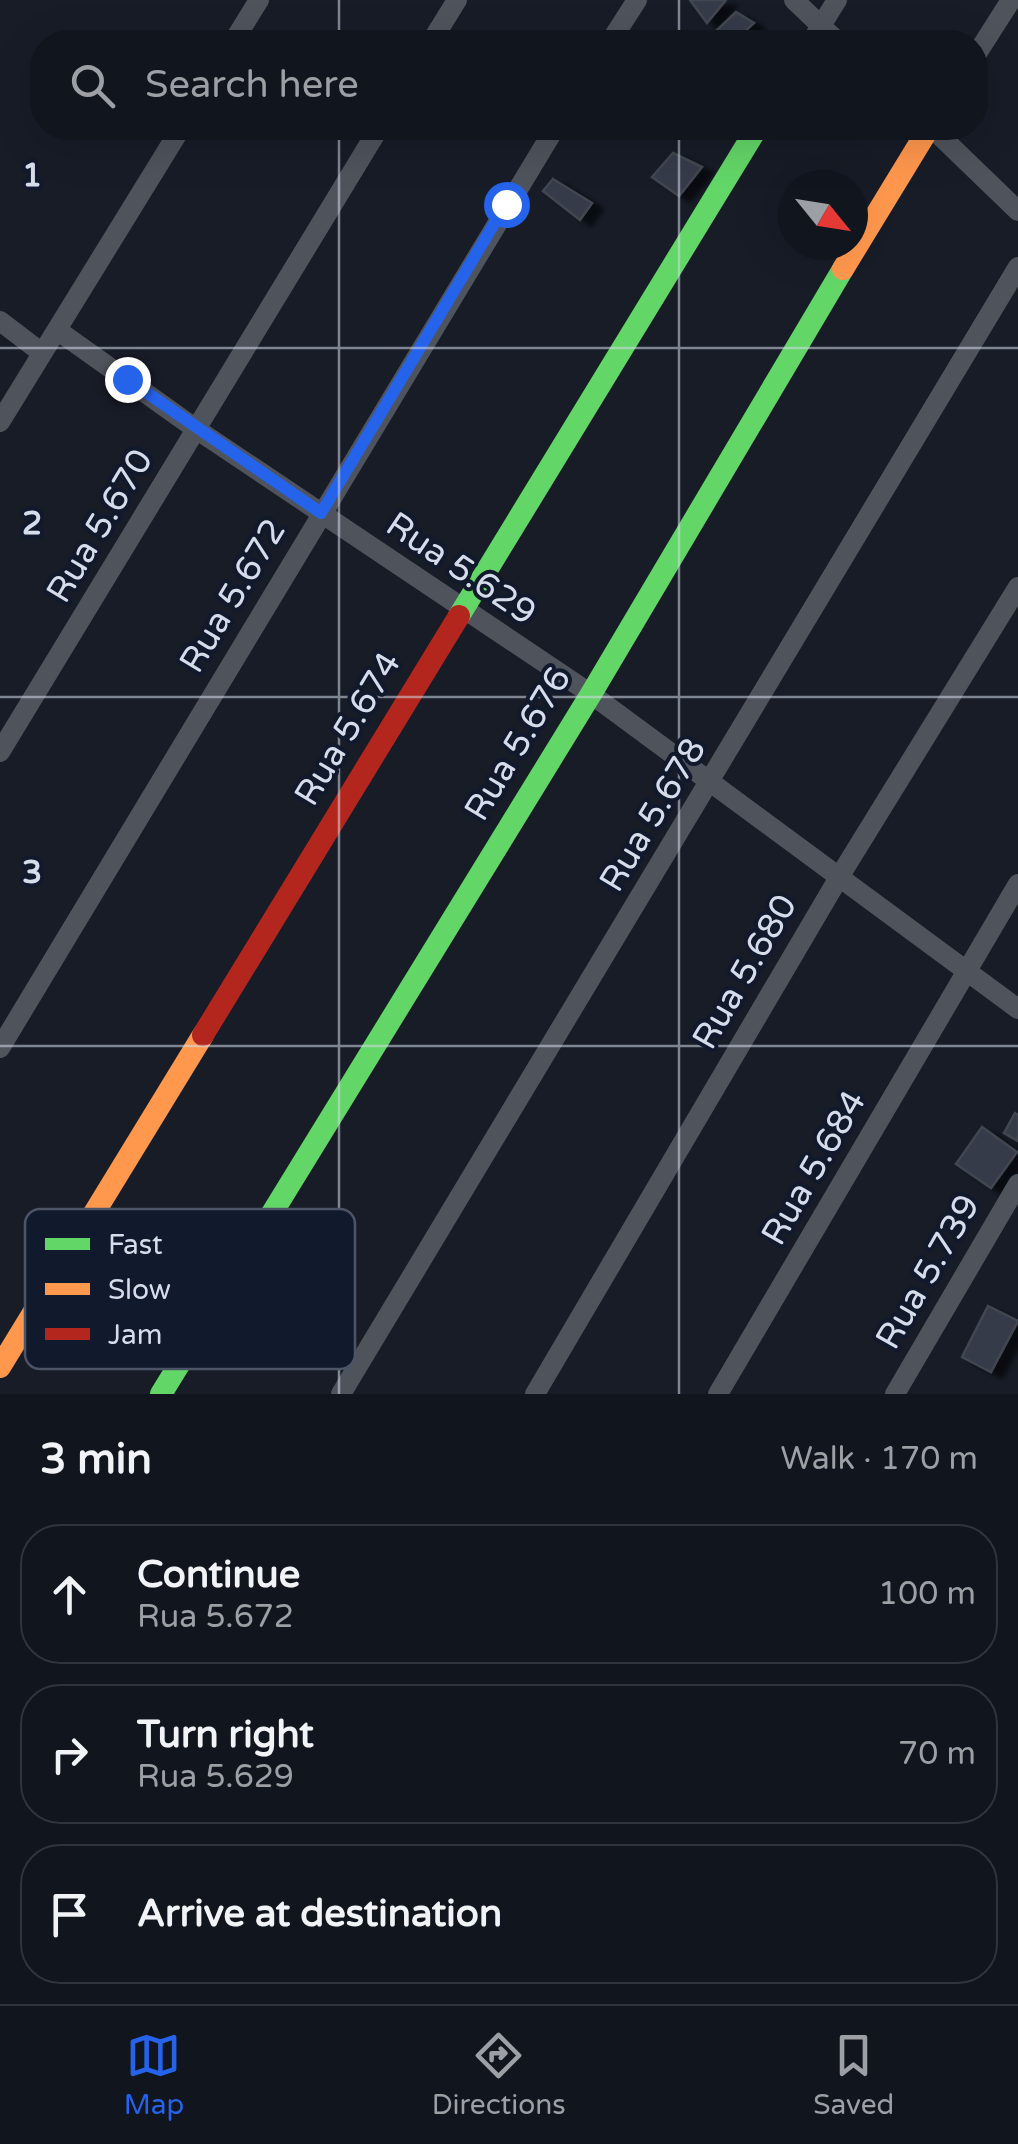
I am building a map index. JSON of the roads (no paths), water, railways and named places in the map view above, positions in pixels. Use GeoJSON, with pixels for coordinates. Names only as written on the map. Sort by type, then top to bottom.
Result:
{"type":"FeatureCollection","features":[{"type":"Feature","properties":{"kind":"street"},"geometry":{"type":"LineString","coordinates":[[240,30],[259,0]]}},
{"type":"Feature","properties":{"kind":"street"},"geometry":{"type":"LineString","coordinates":[[438,30],[457,0]]}},
{"type":"Feature","properties":{"kind":"street"},"geometry":{"type":"LineString","coordinates":[[618,30],[637,0]]}},
{"type":"Feature","properties":{"kind":"street"},"geometry":{"type":"LineString","coordinates":[[794,0],[813,30]]}},
{"type":"Feature","properties":{"kind":"street"},"geometry":{"type":"LineString","coordinates":[[818,30],[837,0]]}},
{"type":"Feature","properties":{"kind":"street"},"geometry":{"type":"LineString","coordinates":[[988,37],[1011,0]]}},
{"type":"Feature","properties":{"kind":"street"},"geometry":{"type":"LineString","coordinates":[[0,422],[174,140]]}},
{"type":"Feature","properties":{"kind":"street","name":"Rua 5.670"},"geometry":{"type":"LineString","coordinates":[[0,752],[373,140]]}},
{"type":"Feature","properties":{"kind":"street","name":"Rua 5.672"},"geometry":{"type":"LineString","coordinates":[[0,1048],[548,140]]}},
{"type":"Feature","properties":{"kind":"street","name":"Rua 5.674"},"geometry":{"type":"LineString","coordinates":[[96,1209],[751,140]]}},
{"type":"Feature","properties":{"kind":"street","name":"Rua 5.676"},"geometry":{"type":"LineString","coordinates":[[275,1209],[591,694],[767,392],[924,140]]}},
{"type":"Feature","properties":{"kind":"street"},"geometry":{"type":"LineString","coordinates":[[944,140],[1018,211]]}},
{"type":"Feature","properties":{"kind":"street","name":"Rua 5.678"},"geometry":{"type":"LineString","coordinates":[[341,1394],[1018,267]]}},
{"type":"Feature","properties":{"kind":"street"},"geometry":{"type":"LineString","coordinates":[[0,321],[42,353]]}},
{"type":"Feature","properties":{"kind":"street","name":"Rua 5.629"},"geometry":{"type":"LineString","coordinates":[[57,330],[461,610],[591,694],[964,973],[1018,1009]]}},
{"type":"Feature","properties":{"kind":"street","name":"Rua 5.680"},"geometry":{"type":"LineString","coordinates":[[535,1394],[838,878],[1018,587]]}},
{"type":"Feature","properties":{"kind":"street","name":"Rua 5.684"},"geometry":{"type":"LineString","coordinates":[[718,1394],[1018,884]]}},
{"type":"Feature","properties":{"kind":"street","name":"Rua 5.739"},"geometry":{"type":"LineString","coordinates":[[895,1394],[1018,1184]]}},
{"type":"Feature","properties":{"kind":"street","name":"Rua 5.674"},"geometry":{"type":"LineString","coordinates":[[0,1367],[25,1326]]}},
{"type":"Feature","properties":{"kind":"street","name":"Rua 5.676"},"geometry":{"type":"LineString","coordinates":[[161,1394],[176,1369]]}}]}
